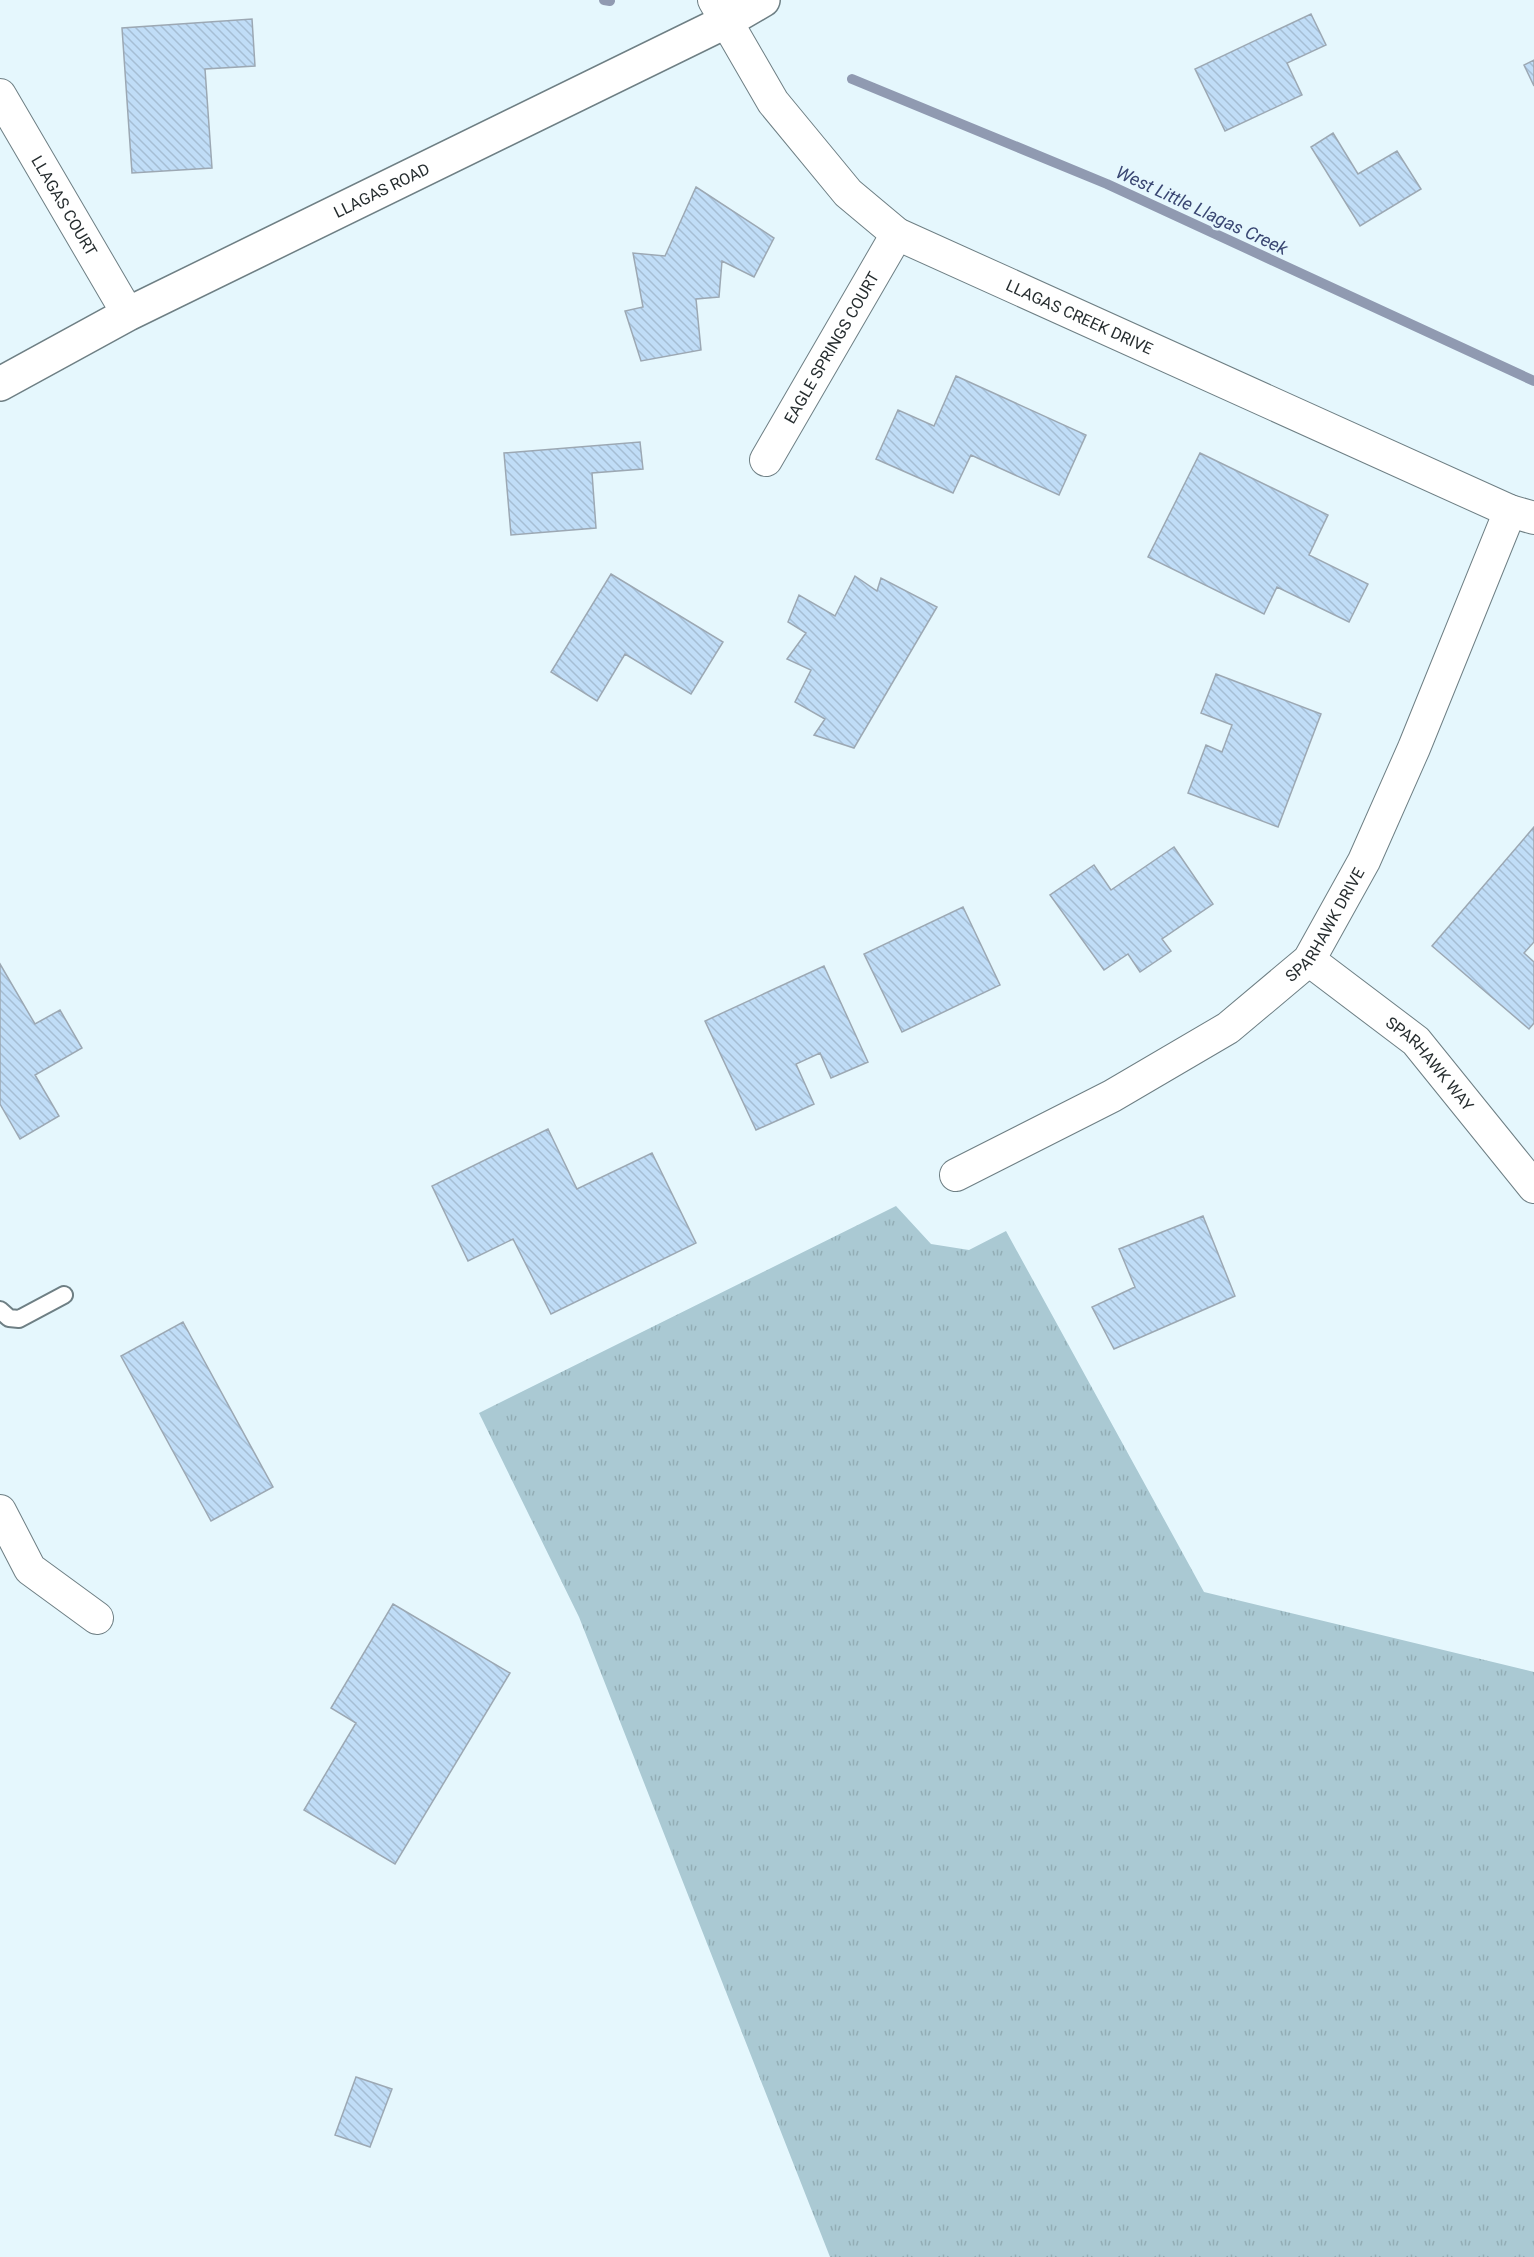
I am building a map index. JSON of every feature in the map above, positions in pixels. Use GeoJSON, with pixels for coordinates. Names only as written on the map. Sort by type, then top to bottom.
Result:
{"type":"FeatureCollection","features":[{"type":"Feature","properties":{"kind":"street","name":"LLAGAS ROAD"},"geometry":{"type":"LineString","coordinates":[[0,384],[128,314],[721,10],[763,0]]}},
{"type":"Feature","properties":{"kind":"street","name":"LLAGAS CREEK DRIVE"},"geometry":{"type":"LineString","coordinates":[[721,10],[773,102],[848,193],[897,234],[1522,515]]}},
{"type":"Feature","properties":{"kind":"street","name":"LLAGAS COURT"},"geometry":{"type":"LineString","coordinates":[[0,95],[128,314]]}},
{"type":"Feature","properties":{"kind":"street","name":"EAGLE SPRINGS COURT"},"geometry":{"type":"LineString","coordinates":[[766,460],[897,234]]}},
{"type":"Feature","properties":{"kind":"street","name":"SPARHAWK DRIVE"},"geometry":{"type":"LineString","coordinates":[[956,1175],[1112,1096],[1228,1028],[1309,960],[1364,861],[1522,515]]}},
{"type":"Feature","properties":{"kind":"street","name":"SPARHAWK WAY"},"geometry":{"type":"LineString","coordinates":[[1309,960],[1416,1041],[1534,1187]]}},
{"type":"Feature","properties":{"kind":"street"},"geometry":{"type":"LineString","coordinates":[[0,1511],[30,1569],[97,1618]]}},
{"type":"Feature","properties":{"kind":"lane"},"geometry":{"type":"LineString","coordinates":[[0,1310],[9,1318],[19,1319],[64,1295]]}},
{"type":"Feature","properties":{"kind":"green space"},"geometry":{"type":"Polygon","coordinates":[[[896,1206],[931,1244],[969,1250],[1006,1231],[1204,1592],[1534,1672],[1534,2257],[830,2257],[579,1617],[479,1413],[896,1206]]]}},
{"type":"Feature","properties":{"kind":"building"},"geometry":{"type":"Polygon","coordinates":[[[1311,14],[1326,45],[1287,63],[1302,95],[1225,131],[1195,69],[1311,14]]]}},
{"type":"Feature","properties":{"kind":"building"},"geometry":{"type":"Polygon","coordinates":[[[252,19],[255,66],[205,69],[212,168],[132,173],[122,28],[252,19]]]}},
{"type":"Feature","properties":{"kind":"building"},"geometry":{"type":"Polygon","coordinates":[[[1534,60],[1534,86],[1524,65],[1534,60]]]}},
{"type":"Feature","properties":{"kind":"building"},"geometry":{"type":"Polygon","coordinates":[[[1333,133],[1358,174],[1397,151],[1421,189],[1360,226],[1311,147],[1333,133]]]}},
{"type":"Feature","properties":{"kind":"building"},"geometry":{"type":"Polygon","coordinates":[[[696,187],[774,238],[754,277],[722,261],[719,297],[696,299],[701,350],[641,361],[625,311],[643,307],[633,253],[665,256],[696,187]]]}},
{"type":"Feature","properties":{"kind":"building"},"geometry":{"type":"Polygon","coordinates":[[[956,376],[1086,435],[1059,495],[971,455],[953,493],[876,459],[898,410],[934,426],[956,376]]]}},
{"type":"Feature","properties":{"kind":"building"},"geometry":{"type":"Polygon","coordinates":[[[640,442],[643,469],[592,473],[596,528],[511,535],[504,453],[640,442]]]}},
{"type":"Feature","properties":{"kind":"building"},"geometry":{"type":"Polygon","coordinates":[[[1200,453],[1328,515],[1309,555],[1368,584],[1349,622],[1277,587],[1264,614],[1148,557],[1200,453]]]}},
{"type":"Feature","properties":{"kind":"building"},"geometry":{"type":"Polygon","coordinates":[[[611,574],[723,642],[691,694],[625,654],[597,701],[551,672],[611,574]]]}},
{"type":"Feature","properties":{"kind":"building"},"geometry":{"type":"Polygon","coordinates":[[[855,576],[877,591],[881,578],[937,607],[854,748],[814,735],[825,719],[795,702],[811,670],[787,659],[806,633],[788,622],[799,595],[835,616],[855,576]]]}},
{"type":"Feature","properties":{"kind":"building"},"geometry":{"type":"Polygon","coordinates":[[[1216,674],[1321,714],[1278,827],[1188,793],[1206,745],[1222,752],[1232,725],[1201,713],[1216,674]]]}},
{"type":"Feature","properties":{"kind":"building"},"geometry":{"type":"Polygon","coordinates":[[[1534,827],[1534,942],[1524,953],[1534,962],[1534,1023],[1529,1029],[1432,946],[1534,827]]]}},
{"type":"Feature","properties":{"kind":"building"},"geometry":{"type":"Polygon","coordinates":[[[1174,847],[1213,904],[1162,939],[1171,951],[1140,972],[1128,954],[1104,970],[1050,895],[1094,865],[1111,890],[1174,847]]]}},
{"type":"Feature","properties":{"kind":"building"},"geometry":{"type":"Polygon","coordinates":[[[963,907],[1000,985],[902,1032],[864,954],[963,907]]]}},
{"type":"Feature","properties":{"kind":"building"},"geometry":{"type":"Polygon","coordinates":[[[0,964],[35,1024],[60,1010],[82,1048],[35,1075],[59,1116],[20,1139],[0,1104],[0,964]]]}},
{"type":"Feature","properties":{"kind":"building"},"geometry":{"type":"Polygon","coordinates":[[[824,966],[868,1062],[831,1078],[820,1053],[796,1064],[814,1104],[756,1130],[705,1021],[824,966]]]}},
{"type":"Feature","properties":{"kind":"building"},"geometry":{"type":"Polygon","coordinates":[[[548,1129],[577,1189],[652,1153],[696,1243],[551,1314],[513,1239],[468,1261],[432,1186],[548,1129]]]}},
{"type":"Feature","properties":{"kind":"building"},"geometry":{"type":"Polygon","coordinates":[[[1203,1216],[1235,1296],[1114,1349],[1092,1307],[1135,1287],[1119,1249],[1203,1216]]]}},
{"type":"Feature","properties":{"kind":"building"},"geometry":{"type":"Polygon","coordinates":[[[183,1322],[273,1487],[211,1521],[121,1356],[183,1322]]]}},
{"type":"Feature","properties":{"kind":"building"},"geometry":{"type":"Polygon","coordinates":[[[393,1604],[510,1673],[395,1864],[304,1810],[356,1723],[331,1708],[393,1604]]]}},
{"type":"Feature","properties":{"kind":"building"},"geometry":{"type":"Polygon","coordinates":[[[356,2077],[392,2089],[370,2147],[335,2135],[356,2077]]]}},
{"type":"Feature","properties":{"kind":"waterway","name":"West Little Llagas Creek"},"geometry":{"type":"LineString","coordinates":[[604,0],[610,1]]}},
{"type":"Feature","properties":{"kind":"waterway","name":"West Little Llagas Creek"},"geometry":{"type":"LineString","coordinates":[[852,79],[1107,184],[1534,381]]}}]}
